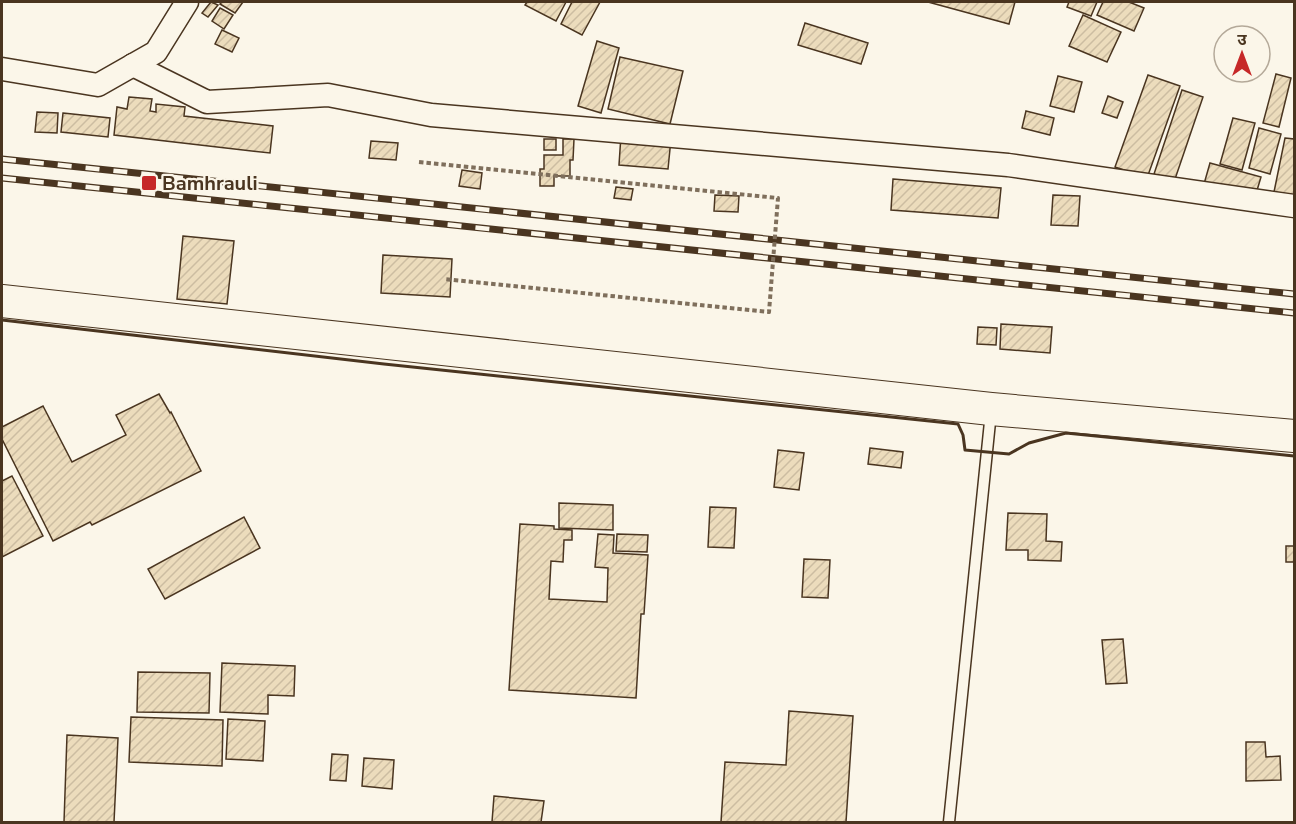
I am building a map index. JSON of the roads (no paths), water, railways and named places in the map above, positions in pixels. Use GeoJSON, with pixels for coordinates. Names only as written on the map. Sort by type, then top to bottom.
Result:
{"type":"FeatureCollection","features":[{"type":"Feature","properties":{"kind":"main road"},"geometry":{"type":"LineString","coordinates":[[2,302],[991,409],[1294,436]]}},
{"type":"Feature","properties":{"kind":"street"},"geometry":{"type":"LineString","coordinates":[[2,69],[98,85],[156,52],[187,2]]}},
{"type":"Feature","properties":{"kind":"street"},"geometry":{"type":"LineString","coordinates":[[133,65],[207,102],[328,95],[431,115],[1008,165],[1294,206]]}},
{"type":"Feature","properties":{"kind":"lane"},"geometry":{"type":"LineString","coordinates":[[949,822],[991,409]]}},
{"type":"Feature","properties":{"kind":"railway"},"geometry":{"type":"LineString","coordinates":[[2,159],[1294,294]]}},
{"type":"Feature","properties":{"kind":"railway"},"geometry":{"type":"LineString","coordinates":[[2,178],[1294,313]]}},
{"type":"Feature","properties":{"kind":"place","name":"Bamhrauli"},"geometry":{"type":"Point","coordinates":[149,183]}}]}
